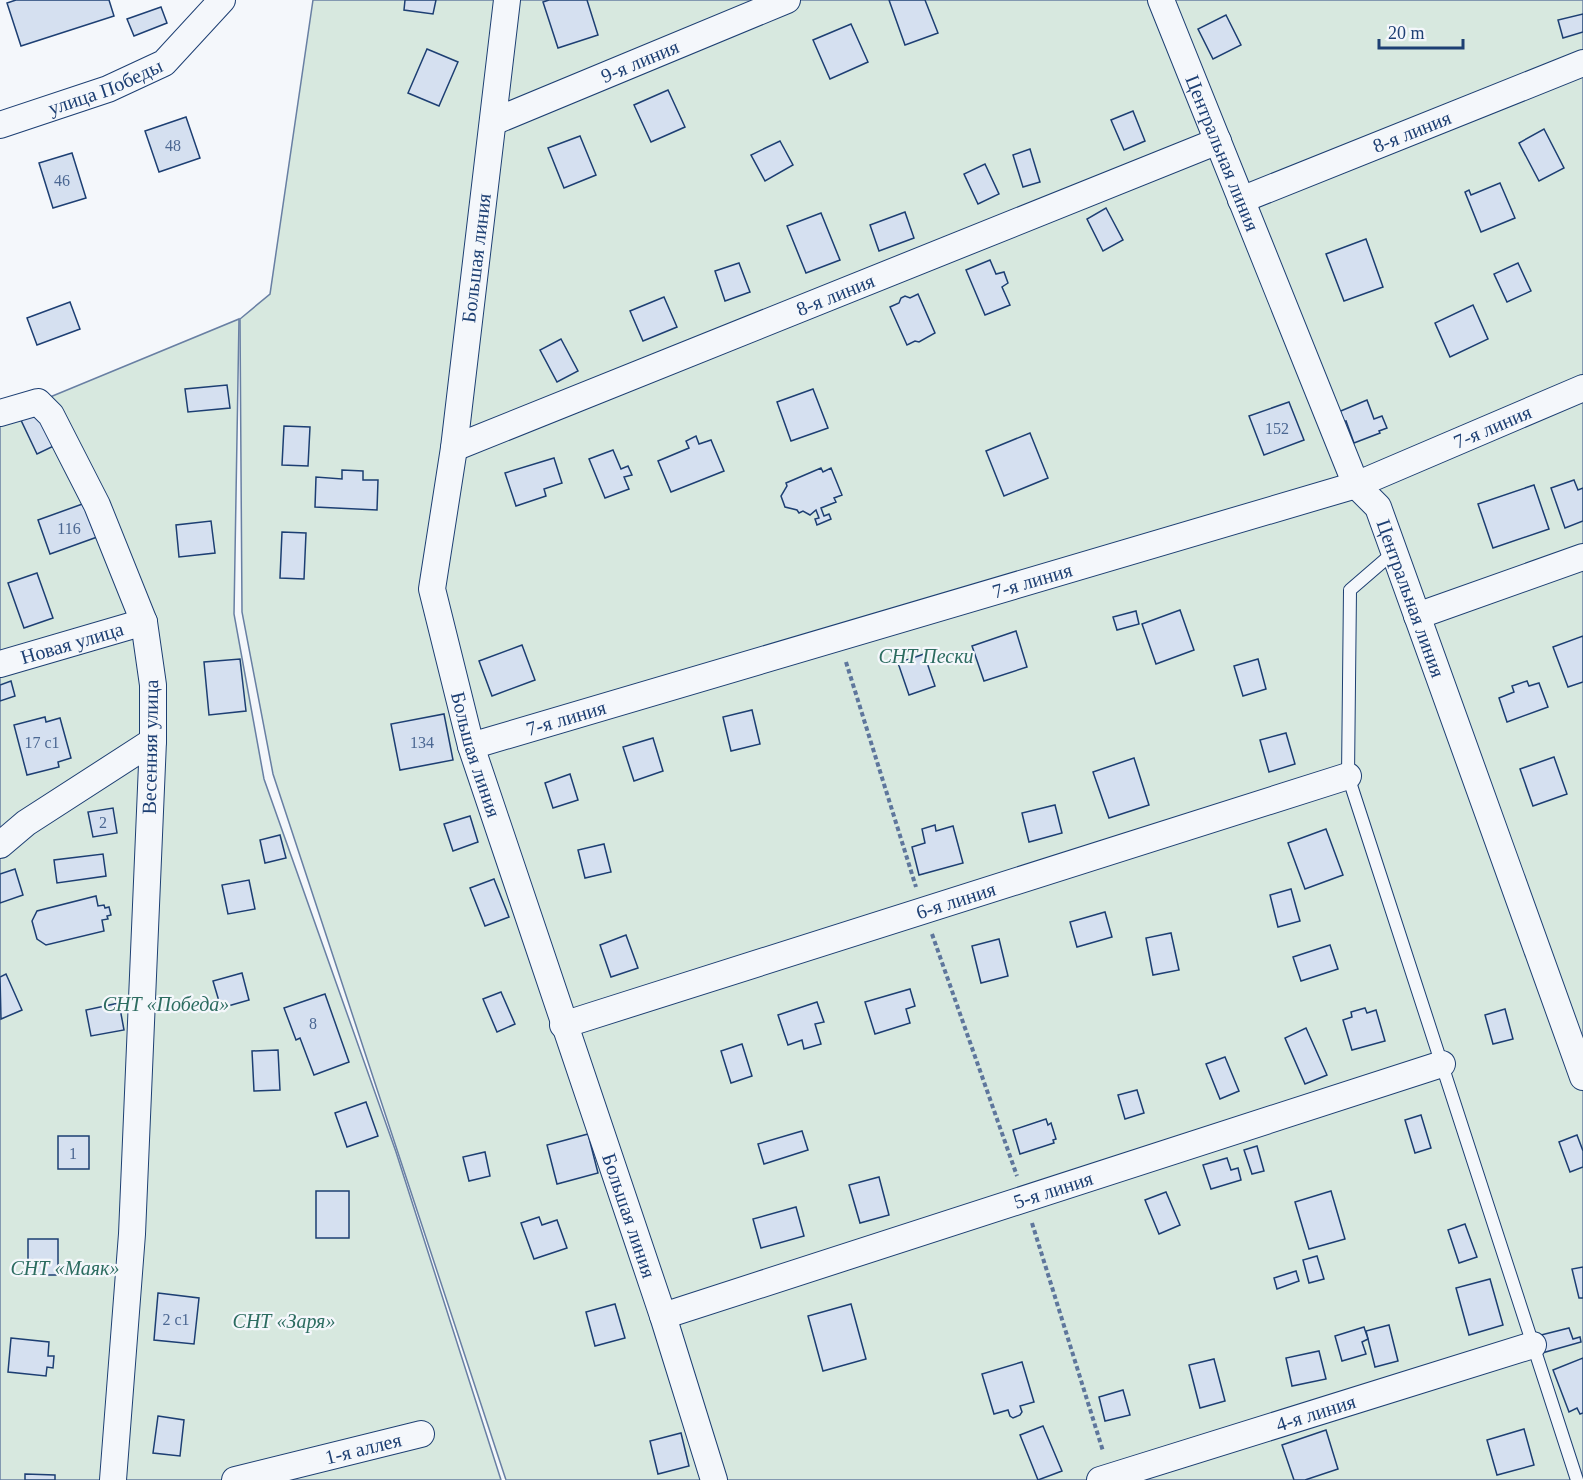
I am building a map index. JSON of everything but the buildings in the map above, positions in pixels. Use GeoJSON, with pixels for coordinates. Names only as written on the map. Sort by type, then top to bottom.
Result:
{"type":"FeatureCollection","features":[{"type":"Feature","properties":{"kind":"street","name":"улица Победы"},"geometry":{"type":"LineString","coordinates":[[0,125],[108,89],[164,63],[222,0]]}},
{"type":"Feature","properties":{"kind":"street","name":"Большая линия"},"geometry":{"type":"LineString","coordinates":[[507,0],[454,448],[432,589],[471,746],[563,1025],[663,1316],[714,1480]]}},
{"type":"Feature","properties":{"kind":"street","name":"9-я линия"},"geometry":{"type":"LineString","coordinates":[[493,122],[787,0]]}},
{"type":"Feature","properties":{"kind":"street","name":"Центральная линия"},"geometry":{"type":"LineString","coordinates":[[1161,0],[1356,484],[1378,507],[1583,1077]]}},
{"type":"Feature","properties":{"kind":"street","name":"8-я линия"},"geometry":{"type":"LineString","coordinates":[[1241,200],[1583,63]]}},
{"type":"Feature","properties":{"kind":"street","name":"8-я линия"},"geometry":{"type":"LineString","coordinates":[[454,448],[1218,141]]}},
{"type":"Feature","properties":{"kind":"street","name":"7-я линия"},"geometry":{"type":"LineString","coordinates":[[471,746],[1356,484],[1583,388]]}},
{"type":"Feature","properties":{"kind":"street","name":"Весенняя улица"},"geometry":{"type":"LineString","coordinates":[[0,413],[38,402],[51,415],[96,505],[144,622],[153,685],[153,741],[132,1234],[113,1480]]}},
{"type":"Feature","properties":{"kind":"street"},"geometry":{"type":"LineString","coordinates":[[1417,616],[1583,557]]}},
{"type":"Feature","properties":{"kind":"street","name":"Новая улица"},"geometry":{"type":"LineString","coordinates":[[0,664],[144,622]]}},
{"type":"Feature","properties":{"kind":"street"},"geometry":{"type":"LineString","coordinates":[[0,845],[26,823],[153,741]]}},
{"type":"Feature","properties":{"kind":"street","name":"6-я линия"},"geometry":{"type":"LineString","coordinates":[[563,1025],[1348,776]]}},
{"type":"Feature","properties":{"kind":"street","name":"5-я линия"},"geometry":{"type":"LineString","coordinates":[[663,1316],[1442,1064]]}},
{"type":"Feature","properties":{"kind":"street","name":"4-я линия"},"geometry":{"type":"LineString","coordinates":[[1102,1468],[1533,1346]]}},
{"type":"Feature","properties":{"kind":"street","name":"1-я аллея"},"geometry":{"type":"LineString","coordinates":[[235,1480],[421,1434]]}},
{"type":"Feature","properties":{"kind":"lane"},"geometry":{"type":"LineString","coordinates":[[1394,552],[1350,590],[1348,776],[1577,1480]]}},
{"type":"Feature","properties":{"kind":"path"},"geometry":{"type":"LineString","coordinates":[[839,638],[916,887]]}},
{"type":"Feature","properties":{"kind":"path"},"geometry":{"type":"LineString","coordinates":[[931,931],[1017,1178]]}},
{"type":"Feature","properties":{"kind":"path"},"geometry":{"type":"LineString","coordinates":[[1029,1212],[1102,1468]]}},
{"type":"Feature","properties":{"kind":"green space","name":"СНТ Пески"},"geometry":{"type":"Polygon","coordinates":[[[313,0],[1583,0],[1583,1480],[506,1480],[273,774],[242,612],[240,319],[270,294],[313,0]]]}},
{"type":"Feature","properties":{"kind":"green space","name":"СНТ «Победа»"},"geometry":{"type":"Polygon","coordinates":[[[239,319],[234,614],[264,779],[396,1152],[501,1480],[0,1480],[0,413],[38,402],[239,319]]]}},
{"type":"Feature","properties":{"kind":"park label","name":"СНТ «Маяк»"},"geometry":{"type":"Point","coordinates":[65,1268]}},
{"type":"Feature","properties":{"kind":"park label","name":"СНТ «Заря»"},"geometry":{"type":"Point","coordinates":[284,1321]}}]}
